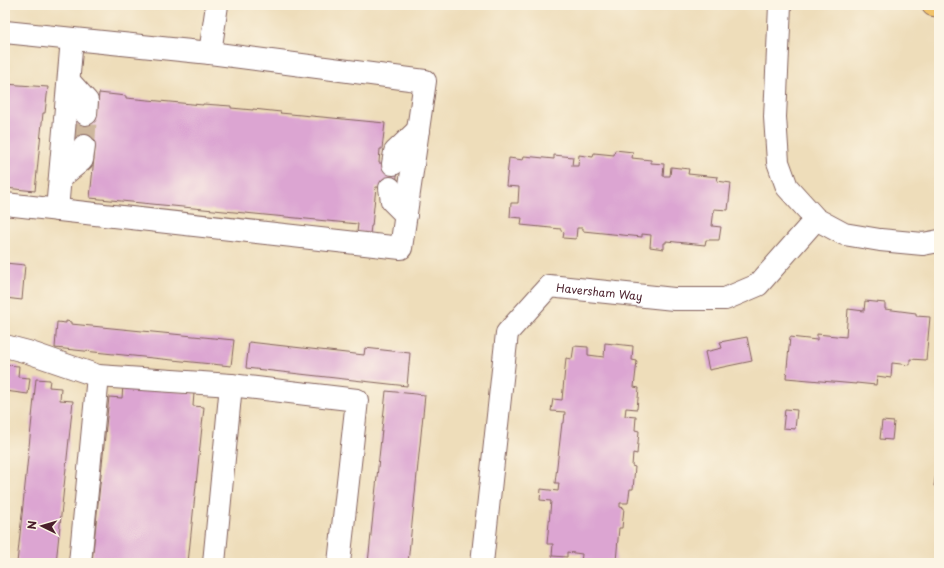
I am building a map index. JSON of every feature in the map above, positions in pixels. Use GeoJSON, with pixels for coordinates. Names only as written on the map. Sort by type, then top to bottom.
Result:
{"type":"FeatureCollection","features":[{"type":"Feature","properties":{"kind":"main road"},"geometry":{"type":"LineString","coordinates":[[933,5],[939,6]]}},
{"type":"Feature","properties":{"kind":"street"},"geometry":{"type":"LineString","coordinates":[[210,53],[216,5]]}},
{"type":"Feature","properties":{"kind":"street"},"geometry":{"type":"LineString","coordinates":[[780,5],[775,117],[778,162],[788,187],[816,219],[844,234],[880,240],[923,244],[939,241]]}},
{"type":"Feature","properties":{"kind":"street"},"geometry":{"type":"LineString","coordinates":[[5,32],[210,53],[425,81],[401,248],[5,204]]}},
{"type":"Feature","properties":{"kind":"street"},"geometry":{"type":"LineString","coordinates":[[57,210],[72,39]]}},
{"type":"Feature","properties":{"kind":"street"},"geometry":{"type":"LineString","coordinates":[[69,81],[87,101],[86,114]]}},
{"type":"Feature","properties":{"kind":"street"},"geometry":{"type":"LineString","coordinates":[[393,164],[395,152],[418,130]]}},
{"type":"Feature","properties":{"kind":"street"},"geometry":{"type":"LineString","coordinates":[[60,178],[82,160],[84,146]]}},
{"type":"Feature","properties":{"kind":"street"},"geometry":{"type":"LineString","coordinates":[[390,188],[392,201],[406,215]]}},
{"type":"Feature","properties":{"kind":"street","name":"Haversham Way"},"geometry":{"type":"LineString","coordinates":[[482,563],[507,333],[549,286],[674,299],[725,298],[758,285],[816,219]]}},
{"type":"Feature","properties":{"kind":"street"},"geometry":{"type":"LineString","coordinates":[[5,346],[28,352],[98,376],[231,386],[358,400],[339,563]]}},
{"type":"Feature","properties":{"kind":"street"},"geometry":{"type":"LineString","coordinates":[[80,563],[98,376]]}},
{"type":"Feature","properties":{"kind":"street"},"geometry":{"type":"LineString","coordinates":[[214,563],[231,386]]}},
{"type":"Feature","properties":{"kind":"building"},"geometry":{"type":"Polygon","coordinates":[[[5,84],[48,87],[45,113],[43,113],[35,191],[5,188],[5,84]]]}},
{"type":"Feature","properties":{"kind":"building"},"geometry":{"type":"Polygon","coordinates":[[[99,93],[126,96],[126,98],[231,106],[231,108],[385,123],[379,163],[398,164],[396,188],[376,187],[370,234],[357,232],[358,224],[90,198],[95,147],[72,144],[75,113],[97,116],[99,93]]]}},
{"type":"Feature","properties":{"kind":"building"},"geometry":{"type":"Polygon","coordinates":[[[615,150],[633,152],[632,158],[651,160],[651,163],[664,164],[663,176],[670,176],[671,167],[689,169],[688,174],[718,177],[717,181],[731,183],[728,210],[714,209],[712,226],[721,227],[719,240],[706,240],[705,245],[666,241],[666,243],[664,243],[664,249],[650,247],[651,235],[642,234],[642,237],[583,231],[583,228],[577,228],[576,239],[563,238],[564,232],[561,231],[561,229],[521,225],[522,218],[510,217],[511,203],[518,203],[519,187],[506,186],[509,158],[523,160],[524,156],[554,159],[554,155],[573,157],[572,166],[578,166],[579,155],[593,157],[594,153],[614,155],[615,150]]]}},
{"type":"Feature","properties":{"kind":"building"},"geometry":{"type":"Polygon","coordinates":[[[5,263],[25,265],[22,300],[5,298],[5,263]]]}},
{"type":"Feature","properties":{"kind":"building"},"geometry":{"type":"Polygon","coordinates":[[[865,301],[885,303],[885,309],[916,313],[916,316],[930,317],[926,360],[910,359],[910,365],[892,363],[891,378],[877,376],[876,385],[786,378],[790,337],[817,340],[817,334],[846,337],[848,309],[864,311],[865,301]]]}},
{"type":"Feature","properties":{"kind":"building"},"geometry":{"type":"Polygon","coordinates":[[[66,321],[71,322],[71,324],[234,340],[231,366],[55,348],[57,322],[66,323],[66,321]]]}},
{"type":"Feature","properties":{"kind":"building"},"geometry":{"type":"Polygon","coordinates":[[[747,337],[752,361],[709,370],[705,352],[722,348],[720,342],[747,337]]]}},
{"type":"Feature","properties":{"kind":"building"},"geometry":{"type":"Polygon","coordinates":[[[249,342],[364,355],[365,348],[410,353],[407,386],[246,368],[249,342]]]}},
{"type":"Feature","properties":{"kind":"building"},"geometry":{"type":"Polygon","coordinates":[[[605,343],[633,346],[632,360],[637,361],[634,387],[639,388],[637,409],[626,408],[625,416],[636,417],[635,430],[639,431],[637,454],[633,453],[632,466],[635,467],[633,489],[630,489],[628,503],[620,503],[620,507],[624,508],[622,528],[619,528],[616,561],[612,560],[612,563],[581,563],[582,554],[567,552],[567,557],[552,556],[553,544],[547,544],[551,501],[540,500],[541,489],[558,491],[559,483],[555,483],[562,423],[564,423],[565,412],[551,411],[553,399],[562,400],[566,358],[572,359],[574,346],[588,347],[588,355],[604,357],[605,343]]]}},
{"type":"Feature","properties":{"kind":"building"},"geometry":{"type":"Polygon","coordinates":[[[5,365],[19,366],[18,377],[30,378],[28,394],[5,391],[5,365]]]}},
{"type":"Feature","properties":{"kind":"building"},"geometry":{"type":"Polygon","coordinates":[[[36,379],[50,380],[49,387],[61,388],[60,400],[73,401],[56,563],[17,563],[36,379]]]}},
{"type":"Feature","properties":{"kind":"building"},"geometry":{"type":"Polygon","coordinates":[[[123,385],[194,393],[193,406],[204,407],[188,563],[92,562],[109,397],[122,398],[123,385]]]}},
{"type":"Feature","properties":{"kind":"building"},"geometry":{"type":"Polygon","coordinates":[[[386,391],[425,395],[408,563],[368,563],[386,391]]]}},
{"type":"Feature","properties":{"kind":"building"},"geometry":{"type":"Polygon","coordinates":[[[785,409],[797,410],[795,429],[783,428],[785,409]]]}},
{"type":"Feature","properties":{"kind":"building"},"geometry":{"type":"Polygon","coordinates":[[[882,421],[894,422],[892,440],[880,439],[882,421]]]}},
{"type":"Feature","properties":{"kind":"building"},"geometry":{"type":"Polygon","coordinates":[[[938,447],[939,487],[934,486],[938,460],[936,459],[938,447]]]}},
{"type":"Feature","properties":{"kind":"tunnel"},"geometry":{"type":"LineString","coordinates":[[84,146],[86,114]]}}]}
